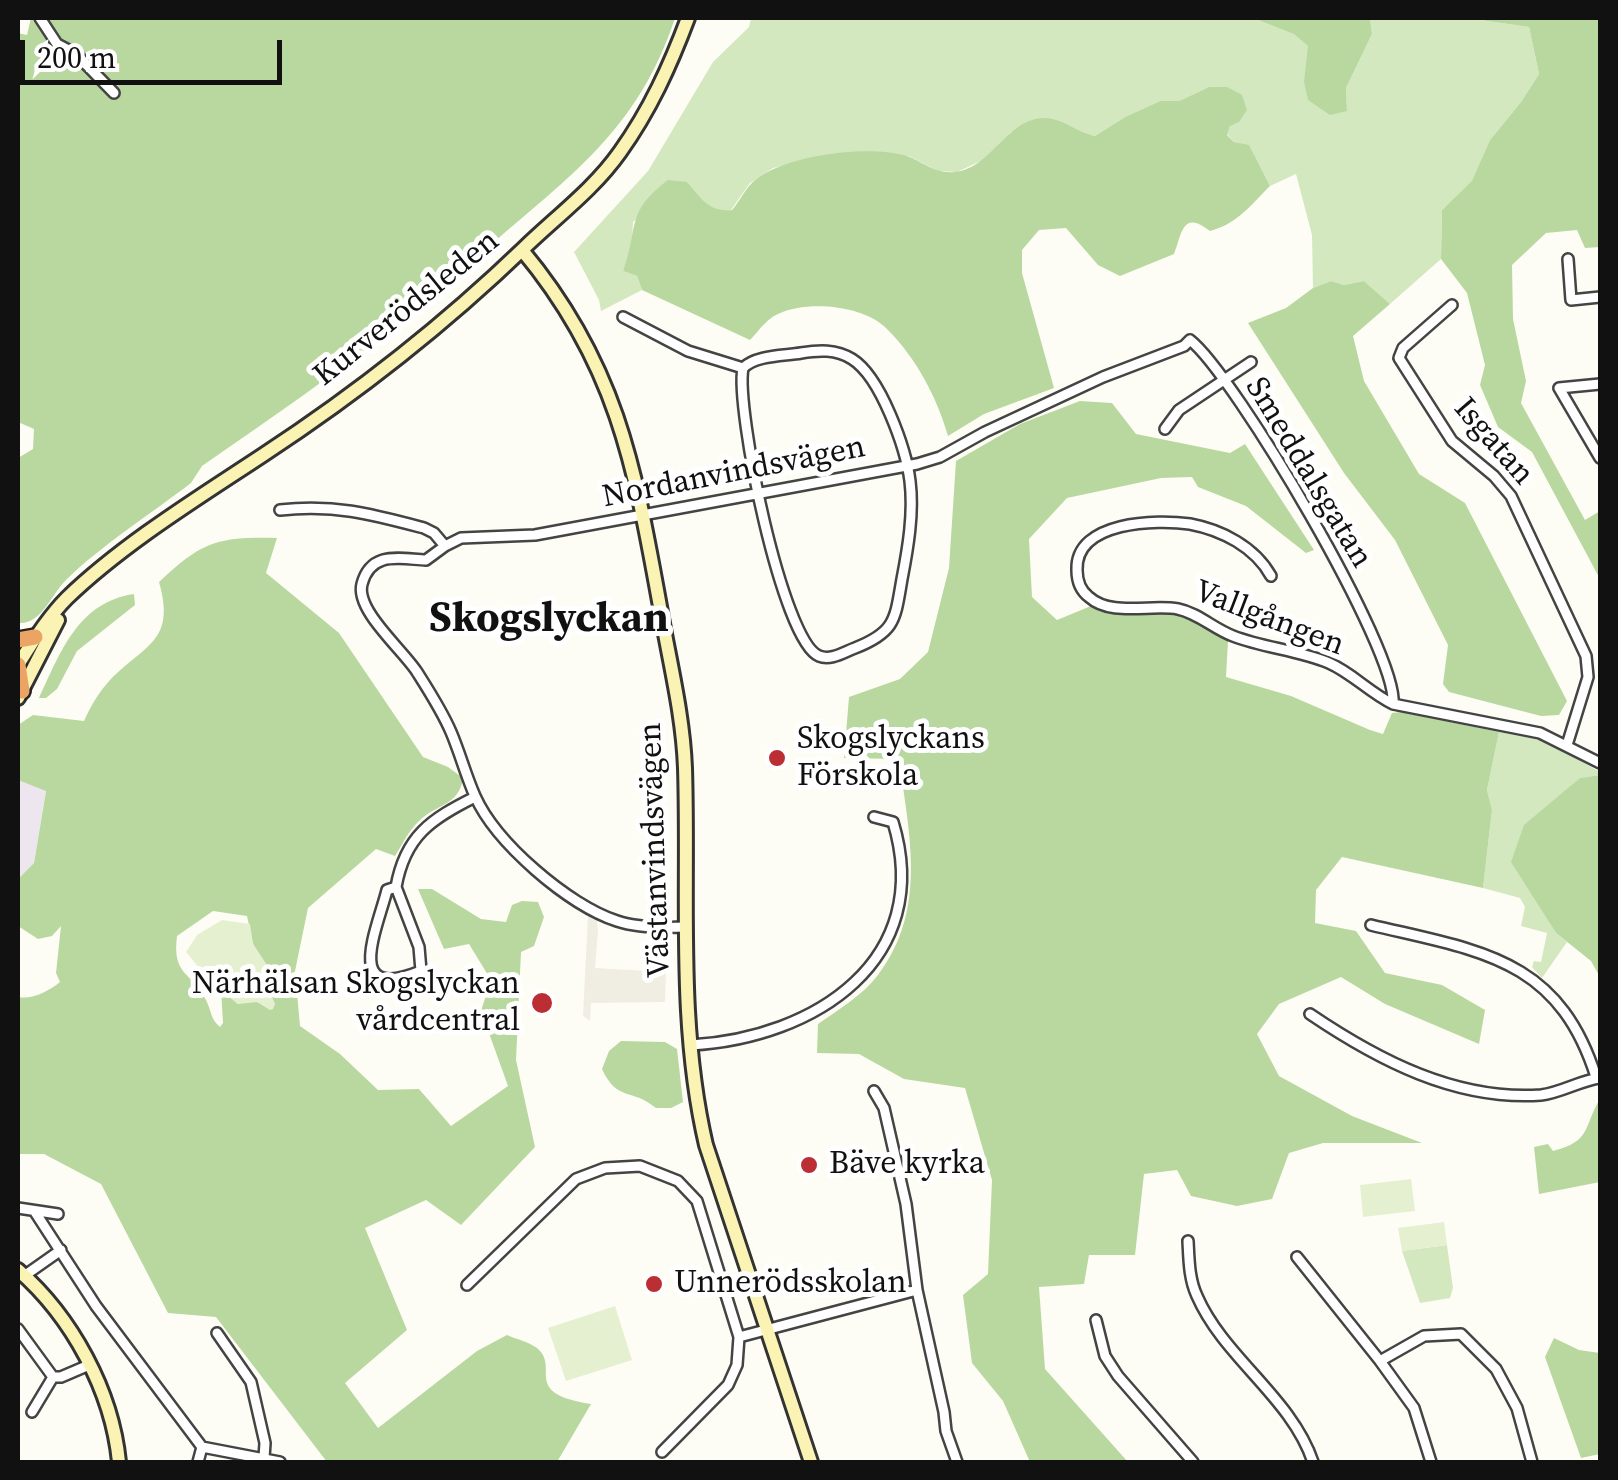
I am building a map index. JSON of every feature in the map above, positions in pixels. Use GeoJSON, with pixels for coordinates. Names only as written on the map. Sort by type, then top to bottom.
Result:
{"type":"FeatureCollection","features":[{"type":"Feature","properties":{"kind":"highway"},"geometry":{"type":"LineString","coordinates":[[18,640],[35,637]]}},
{"type":"Feature","properties":{"kind":"highway"},"geometry":{"type":"LineString","coordinates":[[18,664],[20,695]]}},
{"type":"Feature","properties":{"kind":"street"},"geometry":{"type":"LineString","coordinates":[[40,18],[57,44],[76,54],[114,93]]}},
{"type":"Feature","properties":{"kind":"street","name":"Kurverödsleden"},"geometry":{"type":"LineString","coordinates":[[18,664],[65,600],[90,578],[197,498],[385,368],[479,292],[590,188],[618,155],[664,79],[688,18]]}},
{"type":"Feature","properties":{"kind":"street","name":"Västanvindsvägen"},"geometry":{"type":"LineString","coordinates":[[522,250],[550,283],[579,329],[608,389],[632,465],[681,723],[685,771],[685,928],[694,1091],[706,1145],[812,1462]]}},
{"type":"Feature","properties":{"kind":"street"},"geometry":{"type":"LineString","coordinates":[[1568,258],[1571,300],[1600,298]]}},
{"type":"Feature","properties":{"kind":"street","name":"Isgatan"},"geometry":{"type":"LineString","coordinates":[[1452,305],[1403,348],[1399,358],[1452,441],[1494,476],[1511,496],[1586,656],[1588,676],[1567,745]]}},
{"type":"Feature","properties":{"kind":"street"},"geometry":{"type":"LineString","coordinates":[[623,317],[688,352],[744,368],[756,360],[822,350],[850,358],[868,375],[884,400],[910,484],[909,543],[892,624],[879,638],[828,658],[807,647],[796,629],[774,565],[748,434],[744,368]]}},
{"type":"Feature","properties":{"kind":"street","name":"Nordanvindsvägen"},"geometry":{"type":"LineString","coordinates":[[476,798],[442,713],[410,660],[362,598],[364,579],[378,561],[392,557],[428,560],[446,546],[472,536],[535,535],[940,457],[1102,378],[1187,343]]}},
{"type":"Feature","properties":{"kind":"street","name":"Smeddalsgatan"},"geometry":{"type":"LineString","coordinates":[[1187,343],[1200,348],[1324,536],[1388,674],[1393,704]]}},
{"type":"Feature","properties":{"kind":"street","name":"Smeddalsgatan"},"geometry":{"type":"LineString","coordinates":[[1166,429],[1179,410],[1250,362]]}},
{"type":"Feature","properties":{"kind":"street"},"geometry":{"type":"LineString","coordinates":[[1600,384],[1559,388],[1600,458]]}},
{"type":"Feature","properties":{"kind":"street"},"geometry":{"type":"LineString","coordinates":[[280,510],[319,506],[350,510],[424,528],[446,546]]}},
{"type":"Feature","properties":{"kind":"street","name":"Vallgången"},"geometry":{"type":"LineString","coordinates":[[1271,576],[1263,561],[1237,541],[1178,522],[1138,523],[1099,535],[1082,550],[1076,565],[1086,594],[1103,605],[1180,609],[1235,637],[1335,666],[1393,704]]}},
{"type":"Feature","properties":{"kind":"street","name":"Kurverödsleden"},"geometry":{"type":"LineString","coordinates":[[20,695],[52,630],[90,578]]}},
{"type":"Feature","properties":{"kind":"street"},"geometry":{"type":"LineString","coordinates":[[1393,704],[1540,733],[1600,763]]}},
{"type":"Feature","properties":{"kind":"street"},"geometry":{"type":"LineString","coordinates":[[396,887],[387,890],[369,954],[374,971],[395,981],[421,971],[419,947],[396,887],[401,862],[413,840],[441,816],[476,798],[512,846],[576,902],[620,922],[685,928]]}},
{"type":"Feature","properties":{"kind":"street"},"geometry":{"type":"LineString","coordinates":[[691,1045],[742,1038],[796,1020],[846,992],[878,957],[898,916],[903,878],[893,822],[874,817]]}},
{"type":"Feature","properties":{"kind":"street"},"geometry":{"type":"LineString","coordinates":[[1310,1014],[1404,1070],[1451,1084],[1500,1093],[1544,1095],[1599,1078],[1563,1007],[1532,978],[1482,953],[1371,925]]}},
{"type":"Feature","properties":{"kind":"street"},"geometry":{"type":"LineString","coordinates":[[874,1090],[884,1108],[906,1204],[918,1290],[946,1432],[957,1462]]}},
{"type":"Feature","properties":{"kind":"street"},"geometry":{"type":"LineString","coordinates":[[467,1285],[576,1179],[605,1168],[640,1166],[678,1181],[698,1201],[739,1337],[737,1365],[728,1385],[662,1452]]}},
{"type":"Feature","properties":{"kind":"street"},"geometry":{"type":"LineString","coordinates":[[18,1208],[58,1214]]}},
{"type":"Feature","properties":{"kind":"street"},"geometry":{"type":"LineString","coordinates":[[36,1212],[96,1306],[202,1447],[280,1462]]}},
{"type":"Feature","properties":{"kind":"street"},"geometry":{"type":"LineString","coordinates":[[1188,1242],[1190,1270],[1202,1307],[1286,1412],[1313,1462]]}},
{"type":"Feature","properties":{"kind":"street"},"geometry":{"type":"LineString","coordinates":[[61,1250],[20,1273],[65,1323],[89,1365],[107,1410],[118,1462]]}},
{"type":"Feature","properties":{"kind":"street"},"geometry":{"type":"LineString","coordinates":[[1297,1258],[1414,1408],[1431,1462]]}},
{"type":"Feature","properties":{"kind":"street"},"geometry":{"type":"LineString","coordinates":[[739,1337],[918,1290]]}},
{"type":"Feature","properties":{"kind":"street"},"geometry":{"type":"LineString","coordinates":[[1096,1320],[1105,1356],[1118,1376],[1193,1462]]}},
{"type":"Feature","properties":{"kind":"street"},"geometry":{"type":"LineString","coordinates":[[18,1330],[53,1377]]}},
{"type":"Feature","properties":{"kind":"street"},"geometry":{"type":"LineString","coordinates":[[218,1333],[252,1382],[265,1442],[264,1458]]}},
{"type":"Feature","properties":{"kind":"street"},"geometry":{"type":"LineString","coordinates":[[1380,1361],[1424,1336],[1462,1334],[1496,1369],[1517,1408],[1532,1462]]}},
{"type":"Feature","properties":{"kind":"street"},"geometry":{"type":"LineString","coordinates":[[53,1377],[89,1365]]}},
{"type":"Feature","properties":{"kind":"street"},"geometry":{"type":"LineString","coordinates":[[32,1412],[53,1377]]}},
{"type":"Feature","properties":{"kind":"street"},"geometry":{"type":"LineString","coordinates":[[198,1462],[202,1447]]}},
{"type":"Feature","properties":{"kind":"shaded area"},"geometry":{"type":"Polygon","coordinates":[[[18,780],[46,790],[34,863],[18,879],[18,780]]]}},
{"type":"Feature","properties":{"kind":"shaded area"},"geometry":{"type":"Polygon","coordinates":[[[588,916],[597,921],[595,968],[666,972],[665,1002],[591,1003],[590,1021],[583,1016],[588,916]]]}},
{"type":"Feature","properties":{"kind":"green space"},"geometry":{"type":"Polygon","coordinates":[[[31,18],[675,18],[642,91],[621,121],[573,173],[410,314],[202,466],[191,483],[81,566],[34,619],[18,623],[18,458],[33,449],[34,429],[18,422],[18,33],[27,35],[31,18]]]}},
{"type":"Feature","properties":{"kind":"green space"},"geometry":{"type":"Polygon","coordinates":[[[751,18],[1253,18],[1295,34],[1308,46],[1347,111],[1346,88],[1372,34],[1370,18],[1467,18],[1529,27],[1539,74],[1490,140],[1473,181],[1442,210],[1441,259],[1390,304],[1364,281],[1344,285],[1331,281],[1313,288],[1312,235],[1296,174],[1270,186],[1249,146],[1234,142],[1227,134],[1230,126],[1209,87],[1179,101],[1160,101],[1095,136],[1078,133],[1062,123],[1011,132],[985,159],[957,172],[938,171],[909,156],[819,157],[773,168],[750,183],[731,210],[711,206],[687,182],[633,222],[632,245],[623,271],[637,276],[642,290],[601,311],[574,252],[648,171],[713,62],[749,27],[751,18]]]}},
{"type":"Feature","properties":{"kind":"green space"},"geometry":{"type":"Polygon","coordinates":[[[1253,18],[1370,18],[1372,34],[1346,88],[1347,111],[1330,115],[1308,100],[1304,82],[1308,46],[1294,34],[1253,18]]]}},
{"type":"Feature","properties":{"kind":"green space"},"geometry":{"type":"Polygon","coordinates":[[[1467,18],[1600,18],[1600,247],[1585,248],[1577,230],[1546,233],[1512,265],[1513,319],[1526,381],[1521,403],[1585,520],[1600,511],[1600,579],[1532,452],[1498,427],[1480,385],[1485,365],[1467,293],[1441,259],[1442,210],[1472,181],[1490,140],[1539,74],[1529,27],[1467,18]]]}},
{"type":"Feature","properties":{"kind":"green space"},"geometry":{"type":"Polygon","coordinates":[[[1209,87],[1227,87],[1242,95],[1247,110],[1239,122],[1230,126],[1227,135],[1234,142],[1249,145],[1270,186],[1228,224],[1210,231],[1188,223],[1174,254],[1120,276],[1098,265],[1066,228],[1039,230],[1022,250],[1022,273],[1054,388],[984,414],[948,436],[932,393],[916,365],[877,321],[835,307],[804,307],[774,316],[750,340],[642,290],[637,276],[623,271],[639,212],[668,180],[687,182],[711,206],[732,210],[752,183],[769,171],[826,154],[888,152],[940,171],[954,172],[979,162],[1031,120],[1051,119],[1095,136],[1160,101],[1179,101],[1209,87]]]}},
{"type":"Feature","properties":{"kind":"green space"},"geometry":{"type":"Polygon","coordinates":[[[1331,281],[1344,285],[1364,281],[1390,304],[1353,336],[1364,381],[1419,474],[1465,503],[1567,701],[1559,715],[1541,716],[1449,692],[1443,684],[1448,645],[1395,540],[1344,473],[1248,323],[1286,308],[1313,288],[1331,281]]]}},
{"type":"Feature","properties":{"kind":"green space"},"geometry":{"type":"Polygon","coordinates":[[[1080,401],[1112,403],[1136,434],[1230,453],[1245,444],[1314,550],[1306,553],[1246,506],[1198,487],[1192,477],[1161,478],[1067,498],[1029,539],[1032,597],[1057,620],[1091,606],[1102,611],[1180,614],[1228,641],[1226,677],[1291,696],[1383,734],[1392,713],[1401,712],[1499,732],[1487,790],[1492,810],[1483,888],[1342,857],[1316,890],[1315,923],[1356,931],[1385,973],[1442,985],[1485,1010],[1479,1044],[1385,1004],[1341,977],[1279,1004],[1257,1034],[1279,1076],[1352,1116],[1422,1143],[1323,1143],[1289,1153],[1272,1199],[1237,1206],[1191,1196],[1177,1170],[1144,1174],[1135,1255],[1089,1255],[1084,1284],[1039,1287],[1045,1369],[1128,1462],[1030,1462],[1003,1401],[972,1363],[963,1295],[988,1274],[992,1180],[965,1088],[904,1079],[859,1054],[817,1053],[818,1024],[858,996],[878,975],[894,950],[909,897],[910,843],[899,759],[844,758],[849,697],[900,679],[928,652],[949,568],[956,461],[1020,424],[1080,401]]]}},
{"type":"Feature","properties":{"kind":"green space"},"geometry":{"type":"Polygon","coordinates":[[[277,538],[266,573],[339,633],[423,757],[463,778],[457,794],[419,821],[395,856],[376,849],[308,908],[295,971],[300,1026],[340,1054],[378,1090],[419,1089],[451,1126],[508,1086],[481,1011],[491,980],[469,944],[444,949],[418,889],[432,889],[481,919],[506,922],[512,905],[522,901],[538,902],[544,917],[534,946],[521,952],[516,1060],[535,1147],[461,1225],[426,1200],[365,1228],[407,1330],[345,1383],[378,1428],[477,1351],[507,1335],[526,1342],[543,1356],[549,1387],[569,1399],[591,1404],[557,1462],[327,1462],[216,1317],[168,1313],[101,1184],[44,1154],[18,1154],[18,997],[40,994],[60,982],[56,973],[61,926],[52,936],[38,939],[18,926],[18,879],[34,863],[46,791],[18,780],[18,725],[33,715],[84,721],[106,685],[160,630],[163,602],[159,582],[212,544],[277,538]],[[213,911],[177,936],[180,966],[206,1000],[220,1027],[221,989],[238,1004],[275,1004],[270,994],[272,975],[253,944],[247,916],[213,911]]]}},
{"type":"Feature","properties":{"kind":"green space"},"geometry":{"type":"Polygon","coordinates":[[[134,594],[135,605],[77,651],[57,689],[46,698],[39,698],[73,632],[98,607],[134,594]]]}},
{"type":"Feature","properties":{"kind":"green space"},"geometry":{"type":"Polygon","coordinates":[[[1499,732],[1545,741],[1600,772],[1580,778],[1564,793],[1537,902],[1556,933],[1567,942],[1542,978],[1532,967],[1534,961],[1541,962],[1547,933],[1521,926],[1525,907],[1520,898],[1483,888],[1492,810],[1487,790],[1499,732]]]}},
{"type":"Feature","properties":{"kind":"green space"},"geometry":{"type":"Polygon","coordinates":[[[1600,775],[1600,977],[1591,961],[1556,933],[1511,862],[1524,825],[1580,778],[1600,775]]]}},
{"type":"Feature","properties":{"kind":"green space"},"geometry":{"type":"Polygon","coordinates":[[[222,920],[250,924],[253,944],[273,974],[273,1009],[257,1002],[238,1004],[210,981],[186,952],[197,935],[222,920]]]}},
{"type":"Feature","properties":{"kind":"green space"},"geometry":{"type":"Polygon","coordinates":[[[621,1041],[665,1042],[677,1049],[683,1102],[671,1108],[656,1108],[613,1086],[602,1069],[609,1051],[621,1041]]]}},
{"type":"Feature","properties":{"kind":"green space"},"geometry":{"type":"Polygon","coordinates":[[[1600,1099],[1600,1182],[1539,1194],[1534,1147],[1548,1144],[1553,1151],[1581,1138],[1600,1099]]]}},
{"type":"Feature","properties":{"kind":"green space"},"geometry":{"type":"Polygon","coordinates":[[[1411,1179],[1415,1211],[1363,1217],[1360,1185],[1411,1179]]]}},
{"type":"Feature","properties":{"kind":"green space"},"geometry":{"type":"Polygon","coordinates":[[[1444,1222],[1447,1245],[1402,1251],[1398,1228],[1444,1222]]]}},
{"type":"Feature","properties":{"kind":"green space"},"geometry":{"type":"Polygon","coordinates":[[[1447,1245],[1453,1288],[1450,1298],[1420,1303],[1402,1251],[1447,1245]]]}},
{"type":"Feature","properties":{"kind":"green space"},"geometry":{"type":"Polygon","coordinates":[[[615,1306],[632,1360],[566,1381],[548,1328],[615,1306]]]}},
{"type":"Feature","properties":{"kind":"green space"},"geometry":{"type":"Polygon","coordinates":[[[1554,1338],[1579,1350],[1600,1353],[1600,1454],[1581,1458],[1545,1357],[1554,1338]]]}},
{"type":"Feature","properties":{"kind":"place","name":"Skogslyckans Förskola"},"geometry":{"type":"Point","coordinates":[777,758]}},
{"type":"Feature","properties":{"kind":"place","name":"Närhälsan Skogslyckan vårdcentral"},"geometry":{"type":"Point","coordinates":[542,1003]}},
{"type":"Feature","properties":{"kind":"place","name":"Bäve kyrka"},"geometry":{"type":"Point","coordinates":[809,1165]}},
{"type":"Feature","properties":{"kind":"place","name":"Unnerödsskolan"},"geometry":{"type":"Point","coordinates":[654,1284]}},
{"type":"Feature","properties":{"kind":"district","name":"Skogslyckan"},"geometry":{"type":"Point","coordinates":[549,620]}}]}
